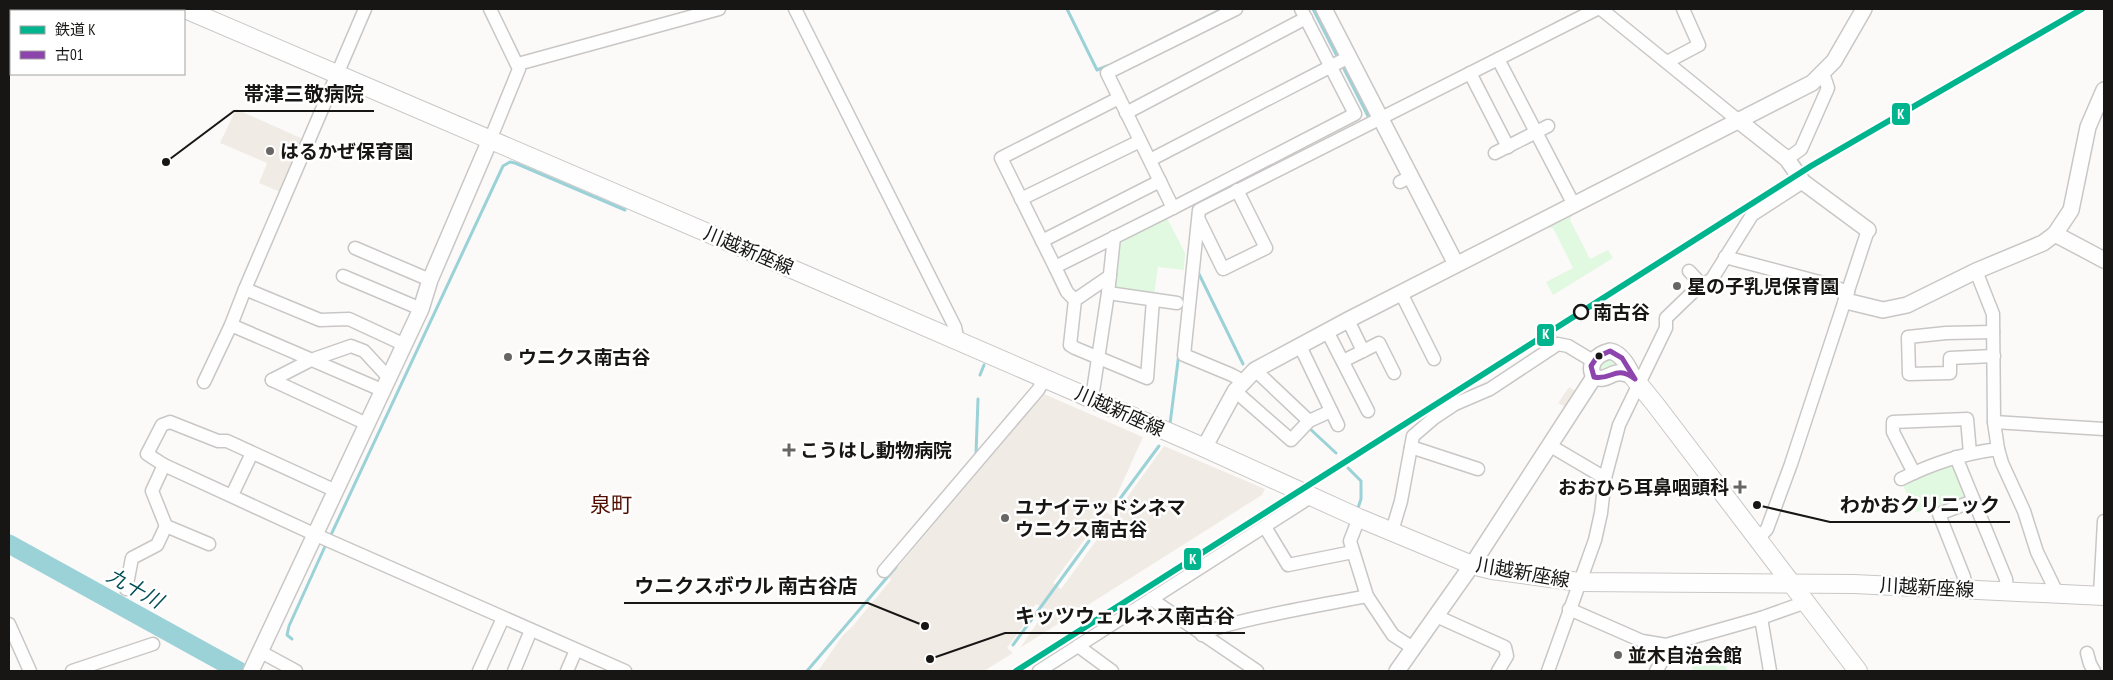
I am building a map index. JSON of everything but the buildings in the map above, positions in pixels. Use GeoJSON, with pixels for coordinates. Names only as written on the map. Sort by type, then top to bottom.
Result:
{"type":"FeatureCollection","features":[{"type":"Feature","properties":{"kind":"main road","name":"川越新座線"},"geometry":{"type":"LineString","coordinates":[[194,10],[337,75],[1092,398],[1359,518],[1472,565],[1492,570],[1579,582],[1791,583],[2102,596]]}},
{"type":"Feature","properties":{"kind":"main road"},"geometry":{"type":"LineString","coordinates":[[1629,378],[1655,404],[1858,671]]}},
{"type":"Feature","properties":{"kind":"street"},"geometry":{"type":"LineString","coordinates":[[204,382],[231,325],[365,9]]}},
{"type":"Feature","properties":{"kind":"street"},"geometry":{"type":"LineString","coordinates":[[296,671],[256,662],[405,345],[421,309],[430,280],[519,73],[518,64],[490,9]]}},
{"type":"Feature","properties":{"kind":"street"},"geometry":{"type":"LineString","coordinates":[[518,64],[719,9]]}},
{"type":"Feature","properties":{"kind":"street"},"geometry":{"type":"LineString","coordinates":[[795,9],[955,327],[958,341]]}},
{"type":"Feature","properties":{"kind":"street"},"geometry":{"type":"LineString","coordinates":[[1174,208],[1107,73],[1236,9]]}},
{"type":"Feature","properties":{"kind":"street"},"geometry":{"type":"LineString","coordinates":[[1324,9],[1380,118],[1405,180],[1456,264]]}},
{"type":"Feature","properties":{"kind":"street"},"geometry":{"type":"LineString","coordinates":[[1331,411],[1309,420],[1291,440],[1239,386],[1232,375],[1184,356],[1199,210],[1597,9]]}},
{"type":"Feature","properties":{"kind":"street"},"geometry":{"type":"LineString","coordinates":[[1601,9],[1787,159],[1804,182],[1868,230],[1847,297],[1767,529],[1758,539]]}},
{"type":"Feature","properties":{"kind":"street"},"geometry":{"type":"LineString","coordinates":[[1667,62],[1699,45],[1683,9]]}},
{"type":"Feature","properties":{"kind":"street"},"geometry":{"type":"LineString","coordinates":[[1204,448],[1239,386],[1255,370],[1456,264],[1812,83],[1834,61],[1863,9]]}},
{"type":"Feature","properties":{"kind":"street"},"geometry":{"type":"LineString","coordinates":[[1055,267],[1174,208],[1354,114],[1303,13],[1126,112]]}},
{"type":"Feature","properties":{"kind":"street"},"geometry":{"type":"LineString","coordinates":[[1150,160],[1349,57]]}},
{"type":"Feature","properties":{"kind":"street"},"geometry":{"type":"LineString","coordinates":[[1498,59],[1574,205]]}},
{"type":"Feature","properties":{"kind":"street"},"geometry":{"type":"LineString","coordinates":[[1470,73],[1508,147]]}},
{"type":"Feature","properties":{"kind":"street"},"geometry":{"type":"LineString","coordinates":[[1787,159],[1801,149],[1828,88],[1823,73]]}},
{"type":"Feature","properties":{"kind":"street"},"geometry":{"type":"LineString","coordinates":[[1725,257],[1826,284],[1847,297],[1883,310],[1891,310],[1908,305],[1976,271],[2043,243],[2055,234],[2068,218],[2071,210],[2088,127],[2104,90]]}},
{"type":"Feature","properties":{"kind":"street"},"geometry":{"type":"LineString","coordinates":[[1075,300],[1067,292],[1001,158],[1119,98]]}},
{"type":"Feature","properties":{"kind":"street"},"geometry":{"type":"LineString","coordinates":[[1495,153],[1548,126]]}},
{"type":"Feature","properties":{"kind":"street"},"geometry":{"type":"LineString","coordinates":[[1021,199],[1140,141]]}},
{"type":"Feature","properties":{"kind":"street"},"geometry":{"type":"LineString","coordinates":[[1042,241],[1160,181]]}},
{"type":"Feature","properties":{"kind":"street"},"geometry":{"type":"LineString","coordinates":[[1629,378],[1666,328],[1666,318],[1694,290],[1712,279],[1752,215],[1804,182]]}},
{"type":"Feature","properties":{"kind":"street"},"geometry":{"type":"LineString","coordinates":[[1198,219],[1223,269],[1266,248],[1237,190]]}},
{"type":"Feature","properties":{"kind":"street"},"geometry":{"type":"LineString","coordinates":[[2055,234],[2104,260]]}},
{"type":"Feature","properties":{"kind":"street"},"geometry":{"type":"LineString","coordinates":[[1092,398],[1108,293],[1114,237]]}},
{"type":"Feature","properties":{"kind":"street"},"geometry":{"type":"LineString","coordinates":[[355,248],[430,280]]}},
{"type":"Feature","properties":{"kind":"street"},"geometry":{"type":"LineString","coordinates":[[1689,271],[1702,285]]}},
{"type":"Feature","properties":{"kind":"street"},"geometry":{"type":"LineString","coordinates":[[1976,271],[1993,314],[1994,422],[1998,449],[2002,463],[2024,511],[2037,552],[2056,593]]}},
{"type":"Feature","properties":{"kind":"street"},"geometry":{"type":"LineString","coordinates":[[343,276],[421,309]]}},
{"type":"Feature","properties":{"kind":"street"},"geometry":{"type":"LineString","coordinates":[[1110,276],[1075,300],[1070,346],[1146,378],[1153,300]]}},
{"type":"Feature","properties":{"kind":"street"},"geometry":{"type":"LineString","coordinates":[[245,289],[320,320],[349,319],[405,345]]}},
{"type":"Feature","properties":{"kind":"street"},"geometry":{"type":"LineString","coordinates":[[1108,293],[1177,303]]}},
{"type":"Feature","properties":{"kind":"street"},"geometry":{"type":"LineString","coordinates":[[1401,294],[1434,359]]}},
{"type":"Feature","properties":{"kind":"street"},"geometry":{"type":"LineString","coordinates":[[1348,320],[1363,351]]}},
{"type":"Feature","properties":{"kind":"street"},"geometry":{"type":"LineString","coordinates":[[231,325],[312,360],[387,385]]}},
{"type":"Feature","properties":{"kind":"street"},"geometry":{"type":"LineString","coordinates":[[1327,331],[1368,412]]}},
{"type":"Feature","properties":{"kind":"street"},"geometry":{"type":"LineString","coordinates":[[1993,332],[1946,333],[1908,337],[1909,374],[1950,373],[1950,358],[1994,356]]}},
{"type":"Feature","properties":{"kind":"street"},"geometry":{"type":"LineString","coordinates":[[1343,362],[1379,343],[1394,374]]}},
{"type":"Feature","properties":{"kind":"street"},"geometry":{"type":"LineString","coordinates":[[1392,532],[1401,501],[1413,436],[1434,418],[1455,404],[1490,389],[1558,344],[1568,346],[1593,361]]}},
{"type":"Feature","properties":{"kind":"street"},"geometry":{"type":"LineString","coordinates":[[367,424],[272,380],[312,360],[351,346],[364,351],[387,385]]}},
{"type":"Feature","properties":{"kind":"street"},"geometry":{"type":"LineString","coordinates":[[1300,346],[1338,425]]}},
{"type":"Feature","properties":{"kind":"street"},"geometry":{"type":"LineString","coordinates":[[1548,671],[1595,540],[1601,513],[1604,478],[1619,425],[1630,370],[1618,354],[1605,352],[1593,361],[1591,370],[1594,377]]}},
{"type":"Feature","properties":{"kind":"street"},"geometry":{"type":"LineString","coordinates":[[1255,370],[1309,420]]}},
{"type":"Feature","properties":{"kind":"street"},"geometry":{"type":"LineString","coordinates":[[1594,377],[1602,379],[1629,378]]}},
{"type":"Feature","properties":{"kind":"street"},"geometry":{"type":"LineString","coordinates":[[1397,671],[1472,565],[1594,377]]}},
{"type":"Feature","properties":{"kind":"street"},"geometry":{"type":"LineString","coordinates":[[884,571],[1038,390],[1045,378]]}},
{"type":"Feature","properties":{"kind":"street"},"geometry":{"type":"LineString","coordinates":[[1914,473],[1893,432],[1893,422],[1967,419],[1970,453]]}},
{"type":"Feature","properties":{"kind":"street"},"geometry":{"type":"LineString","coordinates":[[336,491],[227,441],[218,441],[170,422],[162,425],[147,454],[164,465],[316,535],[624,671]]}},
{"type":"Feature","properties":{"kind":"street"},"geometry":{"type":"LineString","coordinates":[[1994,422],[2104,429]]}},
{"type":"Feature","properties":{"kind":"street"},"geometry":{"type":"LineString","coordinates":[[1549,445],[1604,478]]}},
{"type":"Feature","properties":{"kind":"street"},"geometry":{"type":"LineString","coordinates":[[1411,448],[1478,469]]}},
{"type":"Feature","properties":{"kind":"street"},"geometry":{"type":"LineString","coordinates":[[1901,480],[1932,464],[1970,453],[1998,449]]}},
{"type":"Feature","properties":{"kind":"street"},"geometry":{"type":"LineString","coordinates":[[232,495],[252,453]]}},
{"type":"Feature","properties":{"kind":"street"},"geometry":{"type":"LineString","coordinates":[[1956,457],[2006,579],[2007,591]]}},
{"type":"Feature","properties":{"kind":"street"},"geometry":{"type":"LineString","coordinates":[[164,465],[152,491],[166,526],[209,544]]}},
{"type":"Feature","properties":{"kind":"street"},"geometry":{"type":"LineString","coordinates":[[1039,671],[1312,496]]}},
{"type":"Feature","properties":{"kind":"street"},"geometry":{"type":"LineString","coordinates":[[1966,589],[1964,577],[1940,514],[1974,501]]}},
{"type":"Feature","properties":{"kind":"street"},"geometry":{"type":"LineString","coordinates":[[1359,518],[1350,540],[1367,596],[1393,635],[1413,648]]}},
{"type":"Feature","properties":{"kind":"street"},"geometry":{"type":"LineString","coordinates":[[2102,596],[2104,521]]}},
{"type":"Feature","properties":{"kind":"street"},"geometry":{"type":"LineString","coordinates":[[126,589],[132,558],[157,544],[166,526]]}},
{"type":"Feature","properties":{"kind":"street"},"geometry":{"type":"LineString","coordinates":[[1265,527],[1288,565],[1353,552]]}},
{"type":"Feature","properties":{"kind":"street"},"geometry":{"type":"LineString","coordinates":[[1202,636],[1211,630],[1367,596]]}},
{"type":"Feature","properties":{"kind":"street"},"geometry":{"type":"LineString","coordinates":[[1151,599],[1202,636],[1257,671]]}},
{"type":"Feature","properties":{"kind":"street"},"geometry":{"type":"LineString","coordinates":[[1569,609],[1642,641],[1662,645],[1673,644],[1761,618],[1806,602]]}},
{"type":"Feature","properties":{"kind":"street"},"geometry":{"type":"LineString","coordinates":[[1436,616],[1506,647],[1507,656],[1500,670]]}},
{"type":"Feature","properties":{"kind":"street"},"geometry":{"type":"LineString","coordinates":[[479,671],[503,618]]}},
{"type":"Feature","properties":{"kind":"street"},"geometry":{"type":"LineString","coordinates":[[1761,618],[1770,671]]}},
{"type":"Feature","properties":{"kind":"street"},"geometry":{"type":"LineString","coordinates":[[9,624],[30,671]]}},
{"type":"Feature","properties":{"kind":"street"},"geometry":{"type":"LineString","coordinates":[[514,671],[531,630]]}},
{"type":"Feature","properties":{"kind":"street"},"geometry":{"type":"LineString","coordinates":[[72,671],[153,644]]}},
{"type":"Feature","properties":{"kind":"street"},"geometry":{"type":"LineString","coordinates":[[1656,671],[1673,644]]}},
{"type":"Feature","properties":{"kind":"street"},"geometry":{"type":"LineString","coordinates":[[1078,646],[1112,671]]}},
{"type":"Feature","properties":{"kind":"street"},"geometry":{"type":"LineString","coordinates":[[567,671],[576,650]]}},
{"type":"Feature","properties":{"kind":"street"},"geometry":{"type":"LineString","coordinates":[[2087,652],[2094,671]]}},
{"type":"Feature","properties":{"kind":"shaded area","name":"はるかぜ保育園"},"geometry":{"type":"Polygon","coordinates":[[[236,109],[305,140],[284,190],[280,192],[259,183],[267,163],[220,143],[236,109]]]}},
{"type":"Feature","properties":{"kind":"shaded area"},"geometry":{"type":"Polygon","coordinates":[[[1569,387],[1576,391],[1565,407],[1558,403],[1569,387]]]}},
{"type":"Feature","properties":{"kind":"shaded area"},"geometry":{"type":"Polygon","coordinates":[[[1044,394],[1143,437],[1116,497],[1105,511],[1113,517],[1164,446],[1265,489],[1262,495],[1020,648],[1044,613],[1044,609],[1036,604],[1031,610],[1031,615],[1007,648],[1013,653],[984,671],[818,671],[843,635],[852,627],[891,580],[887,574],[893,566],[896,569],[1044,394]],[[1096,524],[1053,583],[1061,589],[1104,530],[1096,524]]]}},
{"type":"Feature","properties":{"kind":"green space"},"geometry":{"type":"Polygon","coordinates":[[[1166,216],[1185,253],[1184,270],[1158,267],[1154,295],[1116,291],[1113,287],[1118,242],[1166,216]]]}},
{"type":"Feature","properties":{"kind":"green space"},"geometry":{"type":"Polygon","coordinates":[[[1572,216],[1570,220],[1590,259],[1608,250],[1613,258],[1553,295],[1546,282],[1573,268],[1553,228],[1547,228],[1572,216]]]}},
{"type":"Feature","properties":{"kind":"green space"},"geometry":{"type":"Polygon","coordinates":[[[1602,358],[1613,359],[1615,364],[1613,368],[1599,371],[1597,366],[1602,358]]]}},
{"type":"Feature","properties":{"kind":"green space"},"geometry":{"type":"Polygon","coordinates":[[[1952,463],[1969,493],[1966,498],[1934,511],[1932,506],[1916,512],[1902,484],[1952,463]]]}},
{"type":"Feature","properties":{"kind":"green space"},"geometry":{"type":"Polygon","coordinates":[[[1715,647],[1728,671],[1694,671],[1686,656],[1715,647]]]}},
{"type":"Feature","properties":{"kind":"waterway"},"geometry":{"type":"LineString","coordinates":[[1067,9],[1097,70],[1107,66]]}},
{"type":"Feature","properties":{"kind":"waterway"},"geometry":{"type":"LineString","coordinates":[[1156,42],[1222,9]]}},
{"type":"Feature","properties":{"kind":"waterway"},"geometry":{"type":"LineString","coordinates":[[1313,9],[1339,60]]}},
{"type":"Feature","properties":{"kind":"waterway"},"geometry":{"type":"LineString","coordinates":[[1556,23],[1584,9]]}},
{"type":"Feature","properties":{"kind":"waterway"},"geometry":{"type":"LineString","coordinates":[[1342,65],[1369,118]]}},
{"type":"Feature","properties":{"kind":"waterway"},"geometry":{"type":"LineString","coordinates":[[330,537],[503,166],[510,162],[515,163],[625,210]]}},
{"type":"Feature","properties":{"kind":"waterway"},"geometry":{"type":"LineString","coordinates":[[1199,274],[1243,364]]}},
{"type":"Feature","properties":{"kind":"waterway"},"geometry":{"type":"LineString","coordinates":[[1170,424],[1179,353]]}},
{"type":"Feature","properties":{"kind":"waterway"},"geometry":{"type":"LineString","coordinates":[[980,375],[984,365]]}},
{"type":"Feature","properties":{"kind":"waterway"},"geometry":{"type":"LineString","coordinates":[[976,454],[978,399]]}},
{"type":"Feature","properties":{"kind":"waterway"},"geometry":{"type":"LineString","coordinates":[[1308,427],[1336,453]]}},
{"type":"Feature","properties":{"kind":"waterway"},"geometry":{"type":"LineString","coordinates":[[1116,504],[1159,446]]}},
{"type":"Feature","properties":{"kind":"waterway"},"geometry":{"type":"LineString","coordinates":[[1348,468],[1361,481],[1361,499],[1358,508]]}},
{"type":"Feature","properties":{"kind":"waterway"},"geometry":{"type":"LineString","coordinates":[[1013,645],[1089,541]]}},
{"type":"Feature","properties":{"kind":"waterway"},"geometry":{"type":"LineString","coordinates":[[292,639],[287,635],[289,626],[327,542]]}},
{"type":"Feature","properties":{"kind":"waterway","name":"九十川"},"geometry":{"type":"LineString","coordinates":[[9,544],[239,671]]}},
{"type":"Feature","properties":{"kind":"waterway"},"geometry":{"type":"LineString","coordinates":[[807,671],[896,567]]}},
{"type":"Feature","properties":{"kind":"rail line","name":"K"},"geometry":{"type":"LineString","coordinates":[[1016,671],[1811,166],[2082,9]]}},
{"type":"Feature","properties":{"kind":"transit line","name":"古01"},"geometry":{"type":"LineString","coordinates":[[1610,351],[1622,358],[1635,379],[1623,373],[1600,378],[1594,377],[1591,366],[1597,357],[1610,351]]}},
{"type":"Feature","properties":{"kind":"place","name":"はるかぜ保育園"},"geometry":{"type":"Point","coordinates":[270,151]}},
{"type":"Feature","properties":{"kind":"place","name":"帯津三敬病院"},"geometry":{"type":"Point","coordinates":[166,162]}},
{"type":"Feature","properties":{"kind":"place","name":"星の子乳児保育園"},"geometry":{"type":"Point","coordinates":[1677,286]}},
{"type":"Feature","properties":{"kind":"place","name":"南古谷"},"geometry":{"type":"Point","coordinates":[1581,312]}},
{"type":"Feature","properties":{"kind":"place","name":"ウニクス南古谷"},"geometry":{"type":"Point","coordinates":[508,357]}},
{"type":"Feature","properties":{"kind":"place","name":"こうはし動物病院"},"geometry":{"type":"Point","coordinates":[789,450]}},
{"type":"Feature","properties":{"kind":"place","name":"おおひら耳鼻咽頭科"},"geometry":{"type":"Point","coordinates":[1740,487]}},
{"type":"Feature","properties":{"kind":"place","name":"わかおクリニック"},"geometry":{"type":"Point","coordinates":[1757,505]}},
{"type":"Feature","properties":{"kind":"place","name":"ユナイテッドシネマ ウニクス南古谷"},"geometry":{"type":"Point","coordinates":[1005,518]}},
{"type":"Feature","properties":{"kind":"place","name":"ウニクスボウル 南古谷店"},"geometry":{"type":"Point","coordinates":[925,626]}},
{"type":"Feature","properties":{"kind":"place","name":"並木自治会館"},"geometry":{"type":"Point","coordinates":[1618,655]}},
{"type":"Feature","properties":{"kind":"place","name":"キッツウェルネス南古谷"},"geometry":{"type":"Point","coordinates":[930,659]}},
{"type":"Feature","properties":{"kind":"district","name":"泉町"},"geometry":{"type":"Point","coordinates":[611,504]}}]}
